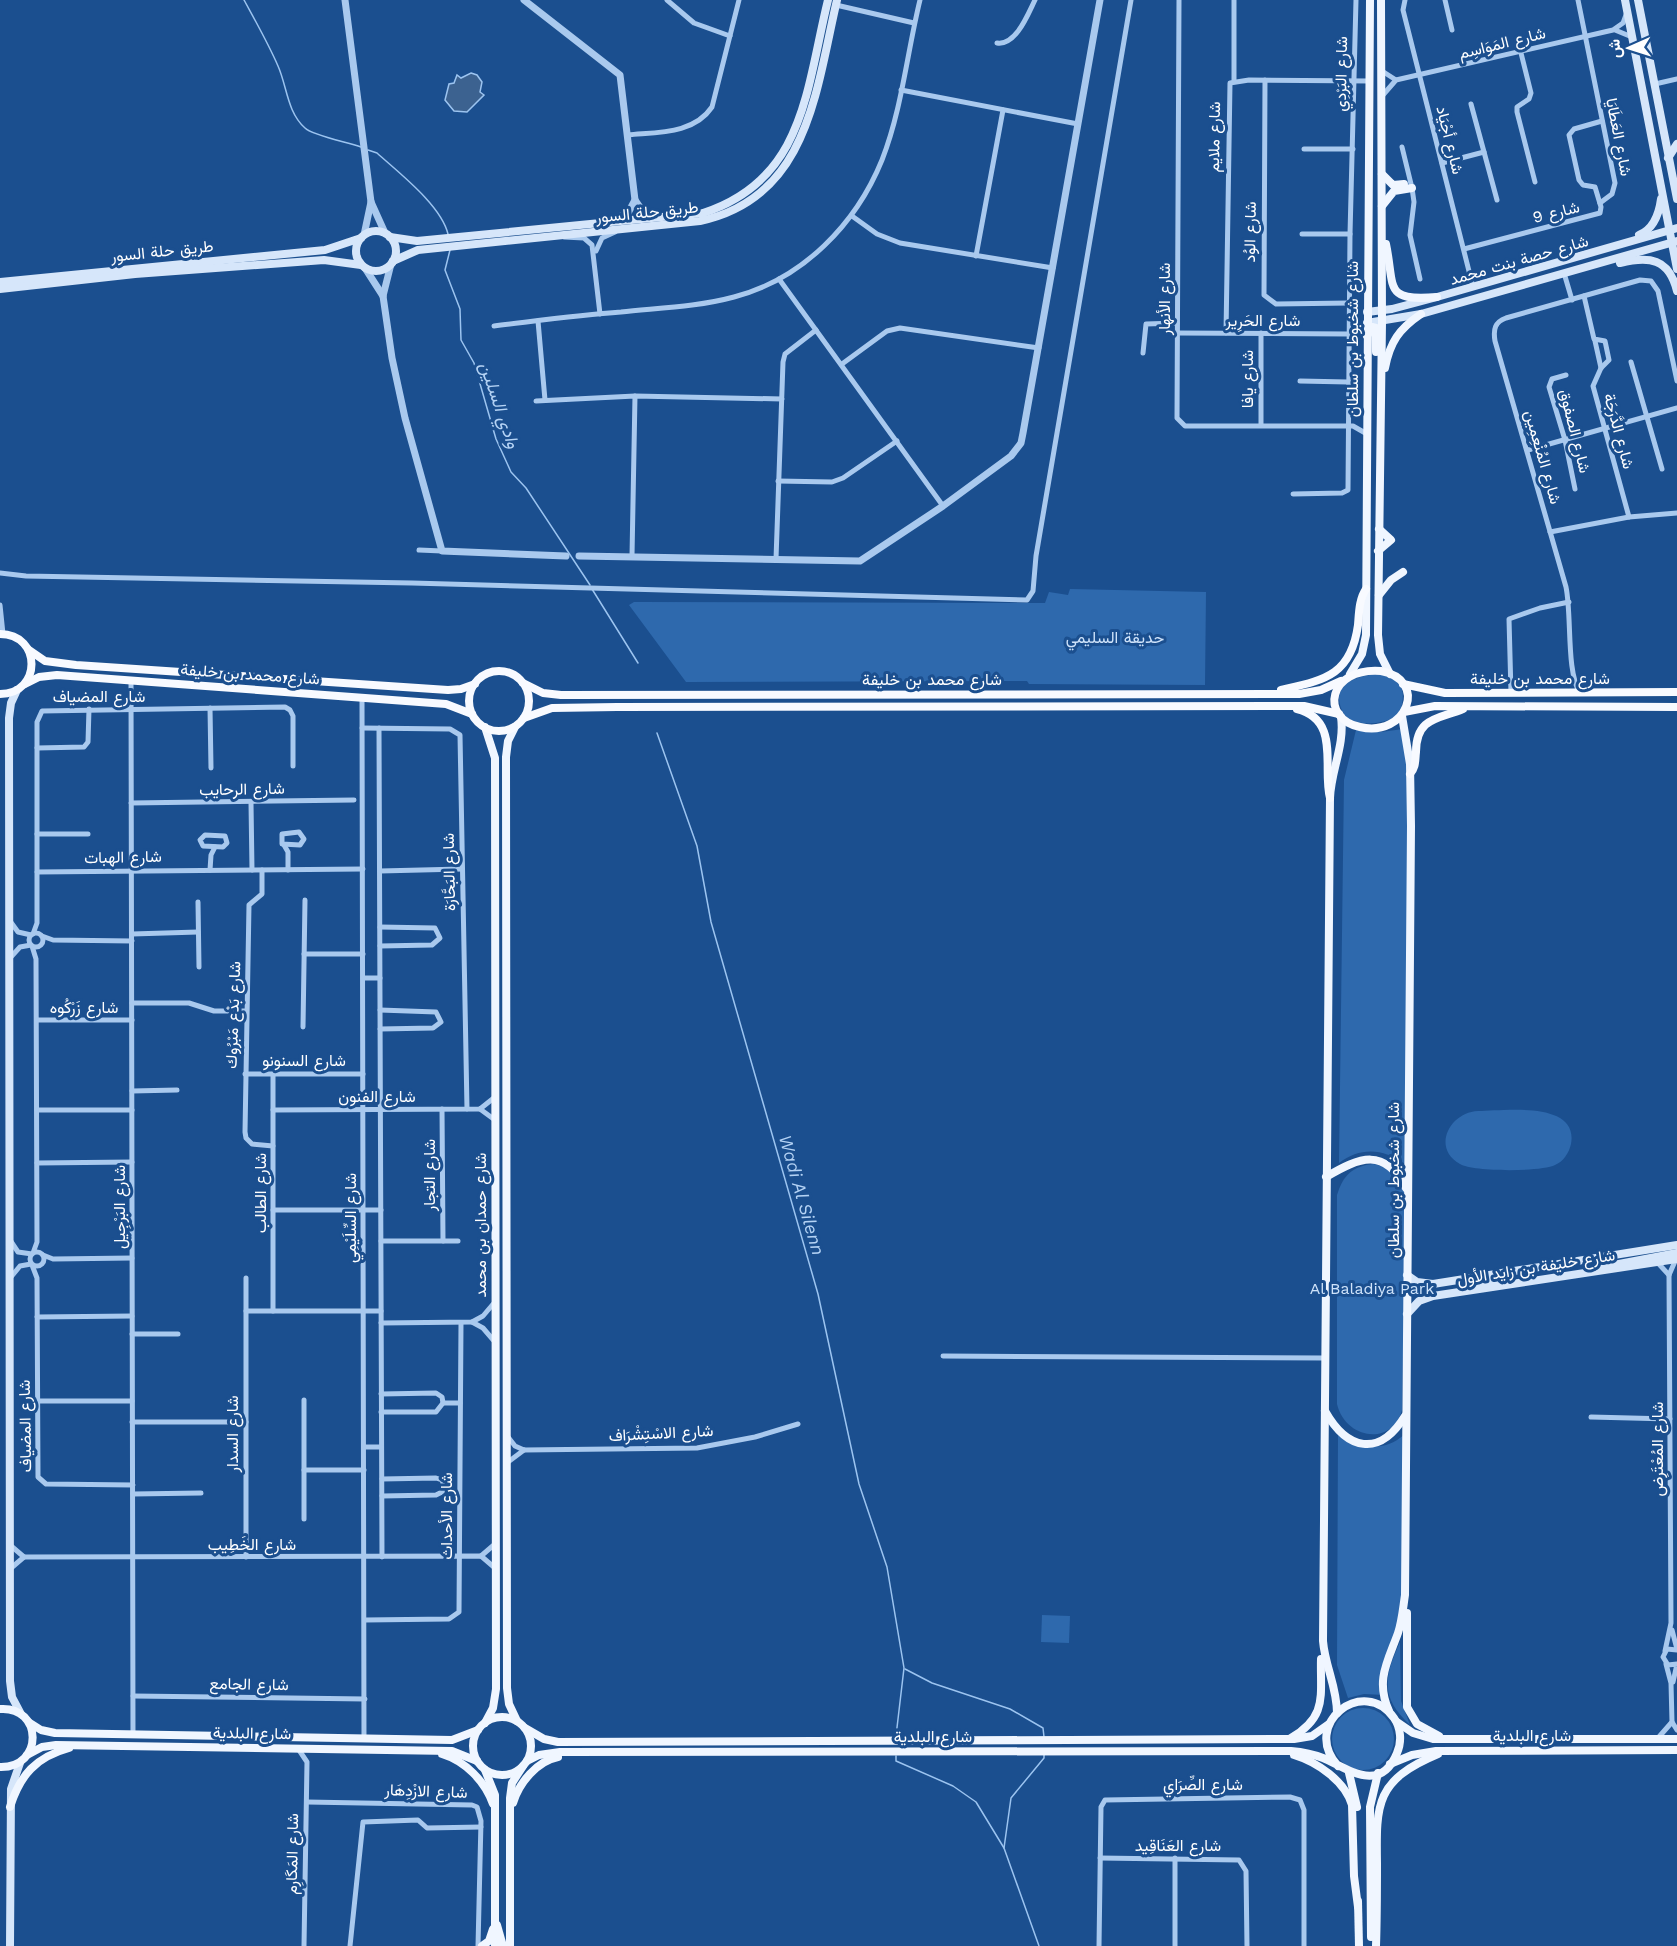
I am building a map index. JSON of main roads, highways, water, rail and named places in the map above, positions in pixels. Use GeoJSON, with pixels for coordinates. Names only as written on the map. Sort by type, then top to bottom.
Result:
{"type":"FeatureCollection","features":[{"type":"Feature","properties":{"kind":"highway"},"geometry":{"type":"LineString","coordinates":[[1268,694],[1318,681],[1339,669],[1354,643],[1361,598],[1366,589]]}},
{"type":"Feature","properties":{"kind":"highway","name":"شارع محمد بن خليفة"},"geometry":{"type":"LineString","coordinates":[[1,634],[21,640],[29,651],[45,661],[76,665],[448,690],[461,689],[475,684]]}},
{"type":"Feature","properties":{"kind":"highway"},"geometry":{"type":"LineString","coordinates":[[25,684],[32,668],[29,651]]}},
{"type":"Feature","properties":{"kind":"highway"},"geometry":{"type":"LineString","coordinates":[[502,671],[514,675],[523,683],[529,700],[524,718],[515,727],[497,731],[485,727],[472,714],[470,695],[475,684],[489,672],[502,671]]}},
{"type":"Feature","properties":{"kind":"highway"},"geometry":{"type":"LineString","coordinates":[[1370,671],[1390,674],[1403,684],[1408,696],[1403,714],[1391,724],[1371,728],[1355,726],[1340,715],[1335,699],[1341,681],[1350,674],[1370,671]]}},
{"type":"Feature","properties":{"kind":"highway","name":"شارع محمد بن خليفة"},"geometry":{"type":"LineString","coordinates":[[17,690],[25,684],[50,675],[446,704],[472,714]]}},
{"type":"Feature","properties":{"kind":"highway","name":"شارع محمد بن خليفة"},"geometry":{"type":"LineString","coordinates":[[523,683],[543,693],[561,695],[1268,694],[1307,693],[1341,681]]}},
{"type":"Feature","properties":{"kind":"highway","name":"شارع محمد بن خليفة"},"geometry":{"type":"LineString","coordinates":[[1403,684],[1445,693],[1677,692]]}},
{"type":"Feature","properties":{"kind":"highway"},"geometry":{"type":"LineString","coordinates":[[0,694],[17,690]]}},
{"type":"Feature","properties":{"kind":"highway","name":"شارع محمد بن خليفة"},"geometry":{"type":"LineString","coordinates":[[1403,714],[1427,707],[1675,705]]}},
{"type":"Feature","properties":{"kind":"highway"},"geometry":{"type":"LineString","coordinates":[[1285,706],[1310,713],[1323,729],[1328,743],[1326,779],[1330,798]]}},
{"type":"Feature","properties":{"kind":"highway","name":"شارع محمد بن خليفة"},"geometry":{"type":"LineString","coordinates":[[524,718],[552,708],[605,707],[1285,706],[1318,708],[1340,715]]}},
{"type":"Feature","properties":{"kind":"highway"},"geometry":{"type":"LineString","coordinates":[[1410,774],[1416,765],[1417,740],[1426,724],[1438,716],[1468,706]]}},
{"type":"Feature","properties":{"kind":"main road","name":"طريق حلة السور"},"geometry":{"type":"LineString","coordinates":[[387,235],[417,241],[703,213],[722,207],[762,180],[779,161],[800,119],[828,0]]}},
{"type":"Feature","properties":{"kind":"main road","name":"شارع شخبوط بن سلطان"},"geometry":{"type":"LineString","coordinates":[[1350,674],[1362,654],[1364,644],[1366,589],[1370,0]]}},
{"type":"Feature","properties":{"kind":"main road","name":"شارع شخبوط بن سلطان"},"geometry":{"type":"LineString","coordinates":[[1381,0],[1382,322],[1378,644],[1390,674]]}},
{"type":"Feature","properties":{"kind":"main road"},"geometry":{"type":"LineString","coordinates":[[1625,0],[1654,150],[1673,228],[1677,269]]}},
{"type":"Feature","properties":{"kind":"main road"},"geometry":{"type":"LineString","coordinates":[[1638,0],[1677,199]]}},
{"type":"Feature","properties":{"kind":"main road","name":"طريق حلة السور"},"geometry":{"type":"LineString","coordinates":[[392,263],[418,250],[712,218],[742,205],[772,183],[794,154],[808,123],[836,3]]}},
{"type":"Feature","properties":{"kind":"main road"},"geometry":{"type":"LineString","coordinates":[[1668,158],[1677,144]]}},
{"type":"Feature","properties":{"kind":"main road"},"geometry":{"type":"LineString","coordinates":[[1611,247],[1620,241],[1643,234],[1656,219],[1661,198],[1654,150]]}},
{"type":"Feature","properties":{"kind":"main road"},"geometry":{"type":"LineString","coordinates":[[1382,174],[1393,184],[1411,186],[1394,191],[1382,206]]}},
{"type":"Feature","properties":{"kind":"main road","name":"شارع حصة بنت محمد"},"geometry":{"type":"LineString","coordinates":[[1367,312],[1382,311],[1437,297],[1673,228]]}},
{"type":"Feature","properties":{"kind":"main road"},"geometry":{"type":"LineString","coordinates":[[372,232],[387,235],[396,248],[392,263],[380,271],[363,266],[356,254],[363,236],[372,232]]}},
{"type":"Feature","properties":{"kind":"main road"},"geometry":{"type":"LineString","coordinates":[[1382,235],[1388,251],[1390,278],[1395,291],[1407,299],[1437,297]]}},
{"type":"Feature","properties":{"kind":"main road","name":"طريق حلة السور"},"geometry":{"type":"LineString","coordinates":[[0,282],[325,250],[363,236]]}},
{"type":"Feature","properties":{"kind":"main road","name":"شارع حصة بنت محمد"},"geometry":{"type":"LineString","coordinates":[[1367,323],[1420,314],[1674,242]]}},
{"type":"Feature","properties":{"kind":"main road","name":"طريق حلة السور"},"geometry":{"type":"LineString","coordinates":[[0,290],[135,274],[324,260],[363,266]]}},
{"type":"Feature","properties":{"kind":"main road"},"geometry":{"type":"LineString","coordinates":[[1601,264],[1653,260],[1667,269],[1677,291]]}},
{"type":"Feature","properties":{"kind":"main road"},"geometry":{"type":"LineString","coordinates":[[1380,389],[1392,340],[1402,327],[1420,314]]}},
{"type":"Feature","properties":{"kind":"main road"},"geometry":{"type":"LineString","coordinates":[[1367,337],[1372,327],[1376,328],[1375,402],[1380,421]]}},
{"type":"Feature","properties":{"kind":"main road"},"geometry":{"type":"LineString","coordinates":[[1379,595],[1391,580],[1403,572]]}},
{"type":"Feature","properties":{"kind":"main road"},"geometry":{"type":"LineString","coordinates":[[10,1946],[11,1783],[33,1740],[30,1723],[21,1714],[12,1696],[10,1681],[9,718],[11,703],[17,690]]}},
{"type":"Feature","properties":{"kind":"main road","name":"شارع شخبوط بن سلطان"},"geometry":{"type":"LineString","coordinates":[[1389,1711],[1383,1694],[1382,1676],[1399,1629],[1405,1595],[1410,774],[1403,714]]}},
{"type":"Feature","properties":{"kind":"main road"},"geometry":{"type":"LineString","coordinates":[[1288,1739],[1308,1726],[1320,1708],[1323,1641],[1330,798],[1332,776],[1342,741],[1340,715]]}},
{"type":"Feature","properties":{"kind":"main road","name":"شارع حمدان بن محمد"},"geometry":{"type":"LineString","coordinates":[[485,727],[495,758],[496,1542],[496,1694],[493,1708],[485,1723]]}},
{"type":"Feature","properties":{"kind":"main road","name":"شارع حمدان بن محمد"},"geometry":{"type":"LineString","coordinates":[[515,727],[508,741],[506,757],[507,1688],[509,1704],[517,1721]]}},
{"type":"Feature","properties":{"kind":"main road"},"geometry":{"type":"LineString","coordinates":[[1326,1177],[1354,1161],[1371,1160],[1392,1168],[1407,1191]]}},
{"type":"Feature","properties":{"kind":"main road","name":"شارع خليفة بن زايد الأول"},"geometry":{"type":"LineString","coordinates":[[1407,1275],[1417,1282],[1429,1284],[1677,1245]]}},
{"type":"Feature","properties":{"kind":"main road"},"geometry":{"type":"LineString","coordinates":[[1592,1272],[1606,1264],[1677,1257]]}},
{"type":"Feature","properties":{"kind":"main road","name":"شارع خليفة بن زايد الأول"},"geometry":{"type":"LineString","coordinates":[[1406,1315],[1415,1304],[1428,1297],[1677,1257]]}},
{"type":"Feature","properties":{"kind":"main road"},"geometry":{"type":"LineString","coordinates":[[1465,1291],[1467,1285],[1494,1280],[1502,1273]]}},
{"type":"Feature","properties":{"kind":"main road"},"geometry":{"type":"LineString","coordinates":[[1325,1410],[1341,1435],[1364,1444],[1376,1443],[1388,1437],[1406,1415]]}},
{"type":"Feature","properties":{"kind":"main road"},"geometry":{"type":"LineString","coordinates":[[1405,1595],[1407,1707],[1417,1724],[1448,1739]]}},
{"type":"Feature","properties":{"kind":"main road"},"geometry":{"type":"LineString","coordinates":[[1323,1641],[1326,1664],[1336,1691],[1336,1713]]}},
{"type":"Feature","properties":{"kind":"main road"},"geometry":{"type":"LineString","coordinates":[[1365,1701],[1378,1704],[1389,1711],[1396,1722],[1400,1745],[1390,1765],[1378,1773],[1364,1776],[1349,1773],[1338,1766],[1328,1750],[1326,1737],[1329,1724],[1336,1713],[1353,1703],[1365,1701]]}},
{"type":"Feature","properties":{"kind":"main road"},"geometry":{"type":"LineString","coordinates":[[0,1709],[9,1708],[21,1714]]}},
{"type":"Feature","properties":{"kind":"main road"},"geometry":{"type":"LineString","coordinates":[[495,1946],[494,1788],[485,1770],[477,1761],[473,1742],[478,1730],[485,1723],[497,1717],[517,1721],[525,1728],[531,1741],[525,1764],[510,1790],[510,1946]]}},
{"type":"Feature","properties":{"kind":"main road","name":"شارع البلدية"},"geometry":{"type":"LineString","coordinates":[[1396,1722],[1419,1736],[1448,1739],[1677,1738]]}},
{"type":"Feature","properties":{"kind":"main road","name":"شارع البلدية"},"geometry":{"type":"LineString","coordinates":[[30,1723],[41,1730],[55,1733],[364,1739],[452,1740],[478,1730]]}},
{"type":"Feature","properties":{"kind":"main road","name":"شارع البلدية"},"geometry":{"type":"LineString","coordinates":[[525,1728],[544,1739],[558,1742],[1096,1740],[1288,1739],[1312,1736],[1329,1724]]}},
{"type":"Feature","properties":{"kind":"main road","name":"شارع البلدية"},"geometry":{"type":"LineString","coordinates":[[27,1755],[49,1745],[78,1745],[459,1752],[477,1761]]}},
{"type":"Feature","properties":{"kind":"main road"},"geometry":{"type":"LineString","coordinates":[[10,1807],[19,1781],[32,1766],[54,1752],[78,1745]]}},
{"type":"Feature","properties":{"kind":"main road","name":"شارع البلدية"},"geometry":{"type":"LineString","coordinates":[[525,1764],[547,1754],[583,1753],[1096,1750],[1282,1751],[1308,1753],[1338,1766]]}},
{"type":"Feature","properties":{"kind":"main road","name":"شارع البلدية"},"geometry":{"type":"LineString","coordinates":[[1390,1765],[1412,1755],[1444,1751],[1673,1750]]}},
{"type":"Feature","properties":{"kind":"main road"},"geometry":{"type":"LineString","coordinates":[[433,1751],[450,1756],[465,1766],[485,1787],[495,1812]]}},
{"type":"Feature","properties":{"kind":"main road"},"geometry":{"type":"LineString","coordinates":[[1282,1751],[1317,1765],[1348,1794],[1352,1805],[1358,1907]]}},
{"type":"Feature","properties":{"kind":"main road"},"geometry":{"type":"LineString","coordinates":[[1376,1946],[1376,1815],[1380,1803],[1390,1785],[1401,1775],[1420,1762],[1444,1751]]}},
{"type":"Feature","properties":{"kind":"main road"},"geometry":{"type":"LineString","coordinates":[[510,1819],[519,1789],[537,1767],[548,1759],[583,1753]]}},
{"type":"Feature","properties":{"kind":"main road"},"geometry":{"type":"LineString","coordinates":[[0,1767],[20,1762]]}},
{"type":"Feature","properties":{"kind":"main road"},"geometry":{"type":"LineString","coordinates":[[485,1770],[501,1775],[509,1774],[525,1764]]}},
{"type":"Feature","properties":{"kind":"main road"},"geometry":{"type":"LineString","coordinates":[[1349,1773],[1357,1804],[1359,1946]]}},
{"type":"Feature","properties":{"kind":"main road"},"geometry":{"type":"LineString","coordinates":[[1371,1946],[1370,1807],[1378,1773]]}},
{"type":"Feature","properties":{"kind":"main road"},"geometry":{"type":"LineString","coordinates":[[480,1946],[489,1941],[495,1923]]}},
{"type":"Feature","properties":{"kind":"main road"},"geometry":{"type":"LineString","coordinates":[[495,1923],[503,1946]]}},
{"type":"Feature","properties":{"kind":"waterway","name":"وادي السلين"},"geometry":{"type":"LineString","coordinates":[[244,0],[274,57],[291,107],[299,122],[315,134],[361,147]]}},
{"type":"Feature","properties":{"kind":"waterway","name":"وادي السلين"},"geometry":{"type":"LineString","coordinates":[[368,150],[377,153],[418,190],[437,212],[448,234]]}},
{"type":"Feature","properties":{"kind":"waterway","name":"وادي السلين"},"geometry":{"type":"LineString","coordinates":[[450,250],[445,270],[460,309],[461,340],[474,363],[496,439],[511,472],[526,488],[590,585]]}},
{"type":"Feature","properties":{"kind":"waterway","name":"وادي السلين"},"geometry":{"type":"LineString","coordinates":[[592,589],[638,663]]}},
{"type":"Feature","properties":{"kind":"waterway","name":"Wadi Al Silenn"},"geometry":{"type":"LineString","coordinates":[[657,733],[697,846],[711,922],[818,1294],[859,1484],[887,1567],[904,1668],[896,1736]]}},
{"type":"Feature","properties":{"kind":"waterway","name":"Wadi Al Silenn"},"geometry":{"type":"LineString","coordinates":[[905,1669],[932,1683],[1010,1709],[1043,1728],[1044,1737]]}},
{"type":"Feature","properties":{"kind":"waterway","name":"Wadi Al Silenn"},"geometry":{"type":"LineString","coordinates":[[1004,1848],[1011,1798],[1044,1758],[1044,1754]]}},
{"type":"Feature","properties":{"kind":"waterway","name":"Wadi Al Silenn"},"geometry":{"type":"LineString","coordinates":[[896,1756],[896,1761],[953,1786],[976,1802],[1004,1848],[1039,1946]]}},
{"type":"Feature","properties":{"kind":"park label","name":"حديقة السليمي"},"geometry":{"type":"Point","coordinates":[1115,637]}},
{"type":"Feature","properties":{"kind":"park label","name":"Al Baladiya Park"},"geometry":{"type":"Point","coordinates":[1372,1288]}}]}
